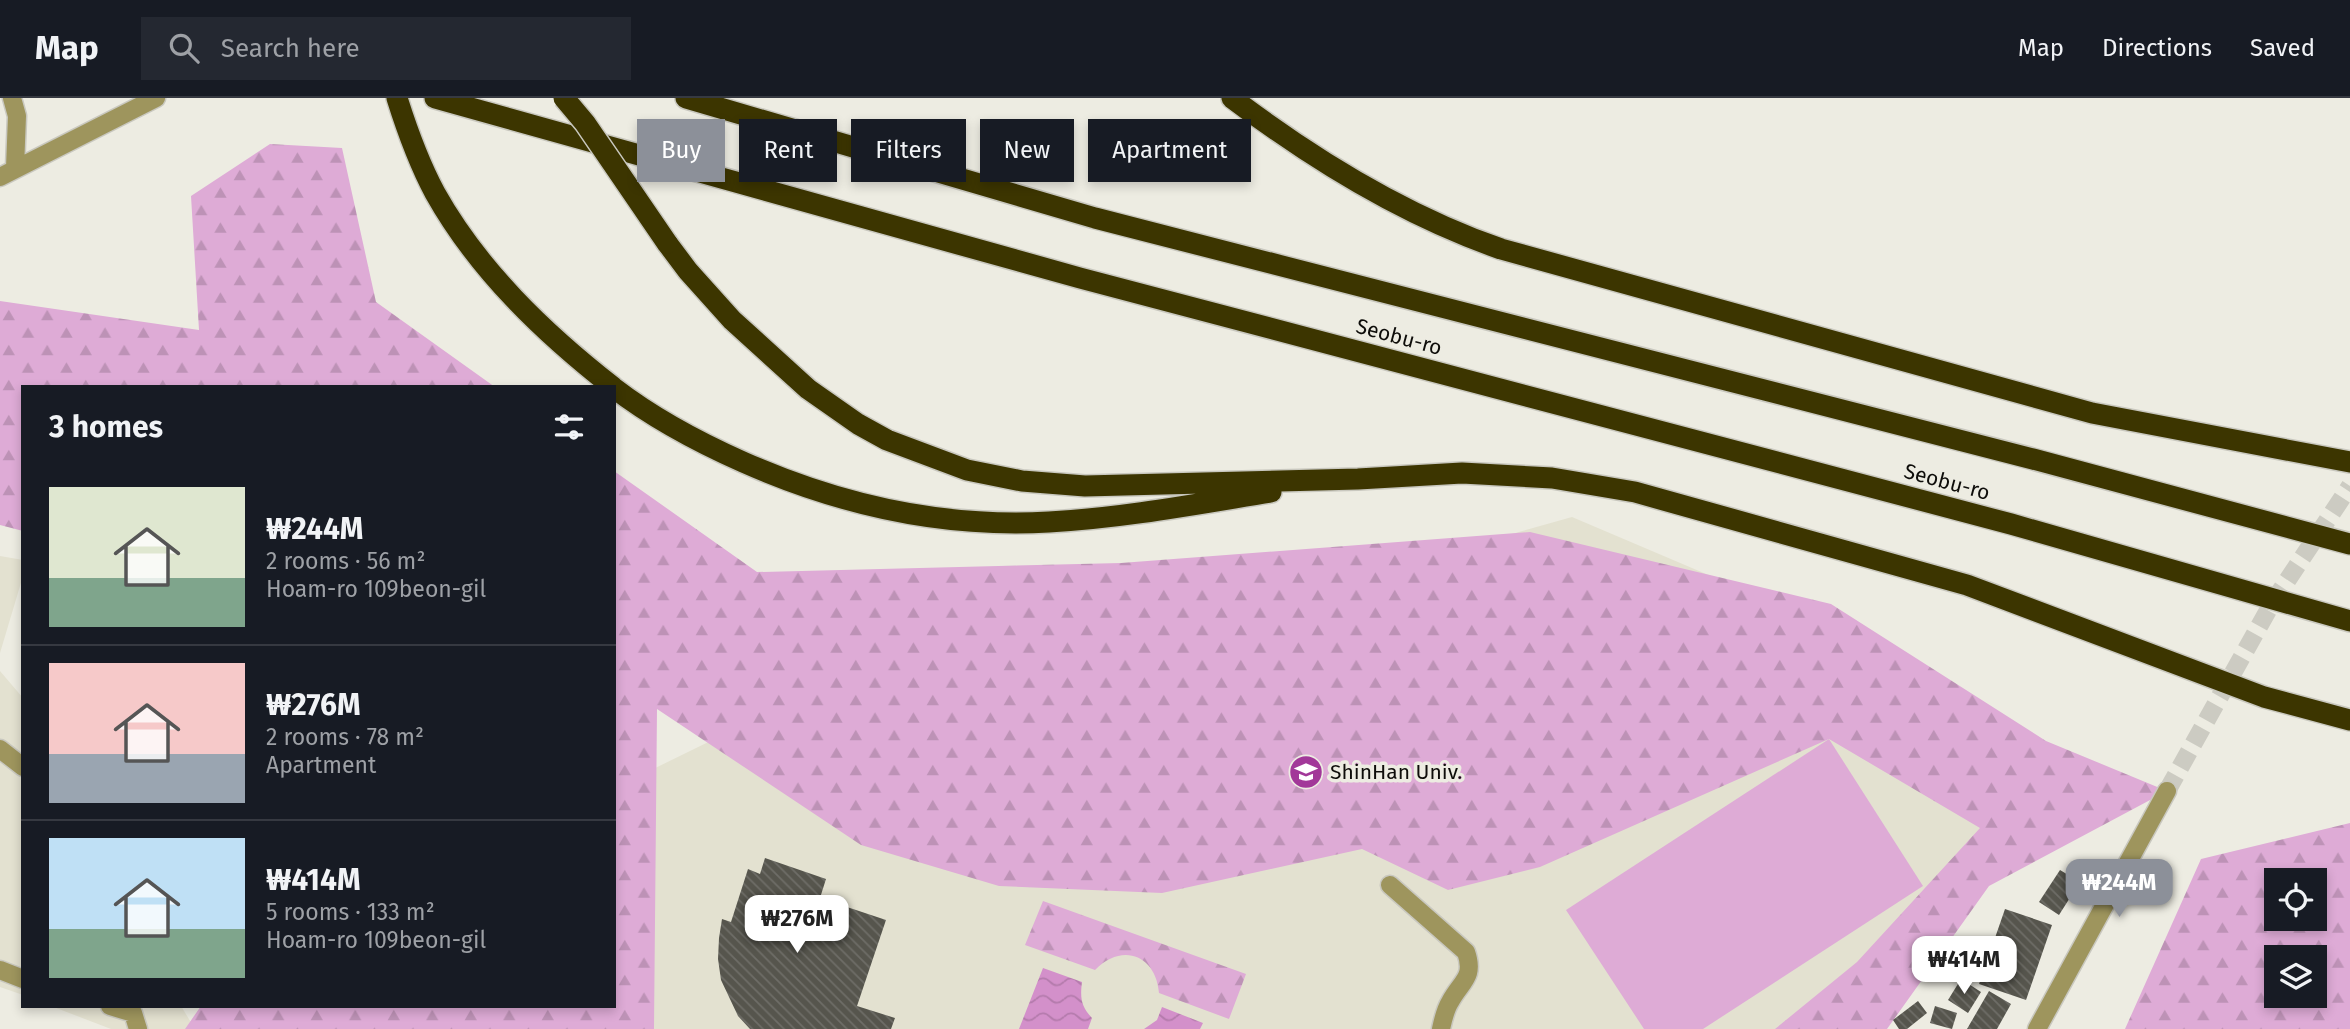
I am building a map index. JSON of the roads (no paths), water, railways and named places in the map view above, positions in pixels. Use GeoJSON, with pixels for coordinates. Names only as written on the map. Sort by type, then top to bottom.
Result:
{"type":"FeatureCollection","features":[{"type":"Feature","properties":{"kind":"highway"},"geometry":{"type":"LineString","coordinates":[[397,98],[425,172],[447,213],[493,276],[566,349],[611,385]]}},
{"type":"Feature","properties":{"kind":"highway","name":"Seobu-ro"},"geometry":{"type":"LineString","coordinates":[[435,98],[1080,278],[2011,524],[2350,621]]}},
{"type":"Feature","properties":{"kind":"highway"},"geometry":{"type":"LineString","coordinates":[[565,98],[688,271],[732,320],[808,389],[858,424],[887,440],[941,461],[994,476],[1050,485],[1359,479],[1462,472],[1552,478],[1635,492],[1967,585],[2264,697],[2350,720]]}},
{"type":"Feature","properties":{"kind":"highway","name":"Seobu-ro"},"geometry":{"type":"LineString","coordinates":[[686,98],[1095,218],[2020,455],[2350,544]]}},
{"type":"Feature","properties":{"kind":"highway"},"geometry":{"type":"LineString","coordinates":[[1232,98],[1329,165],[1380,196],[1447,228],[1501,249],[2092,413],[2350,462]]}},
{"type":"Feature","properties":{"kind":"highway"},"geometry":{"type":"LineString","coordinates":[[616,389],[689,435],[793,483],[856,503],[964,521],[1084,519],[1359,479]]}},
{"type":"Feature","properties":{"kind":"street"},"geometry":{"type":"LineString","coordinates":[[8,173],[17,116],[12,98]]}},
{"type":"Feature","properties":{"kind":"street"},"geometry":{"type":"LineString","coordinates":[[8,173],[156,98]]}},
{"type":"Feature","properties":{"kind":"street"},"geometry":{"type":"LineString","coordinates":[[0,749],[21,765]]}},
{"type":"Feature","properties":{"kind":"street"},"geometry":{"type":"LineString","coordinates":[[2037,1029],[2168,791]]}},
{"type":"Feature","properties":{"kind":"street"},"geometry":{"type":"LineString","coordinates":[[1390,885],[1466,952],[1471,965],[1467,979],[1450,1001],[1441,1029]]}},
{"type":"Feature","properties":{"kind":"street"},"geometry":{"type":"LineString","coordinates":[[0,971],[21,978]]}},
{"type":"Feature","properties":{"kind":"street"},"geometry":{"type":"LineString","coordinates":[[115,1008],[135,1016]]}},
{"type":"Feature","properties":{"kind":"water"},"geometry":{"type":"Polygon","coordinates":[[[1043,968],[1082,982],[1082,1002],[1092,1018],[1088,1029],[1019,1029],[1043,968]]]}},
{"type":"Feature","properties":{"kind":"water"},"geometry":{"type":"Polygon","coordinates":[[[1162,1007],[1203,1023],[1200,1029],[1144,1029],[1157,1020],[1162,1007]]]}},
{"type":"Feature","properties":{"kind":"tunnel"},"geometry":{"type":"LineString","coordinates":[[2167,791],[2271,605],[2350,486]]}},
{"type":"Feature","properties":{"kind":"place","name":"ShinHan Univ."},"geometry":{"type":"Point","coordinates":[1306,772]}}]}
